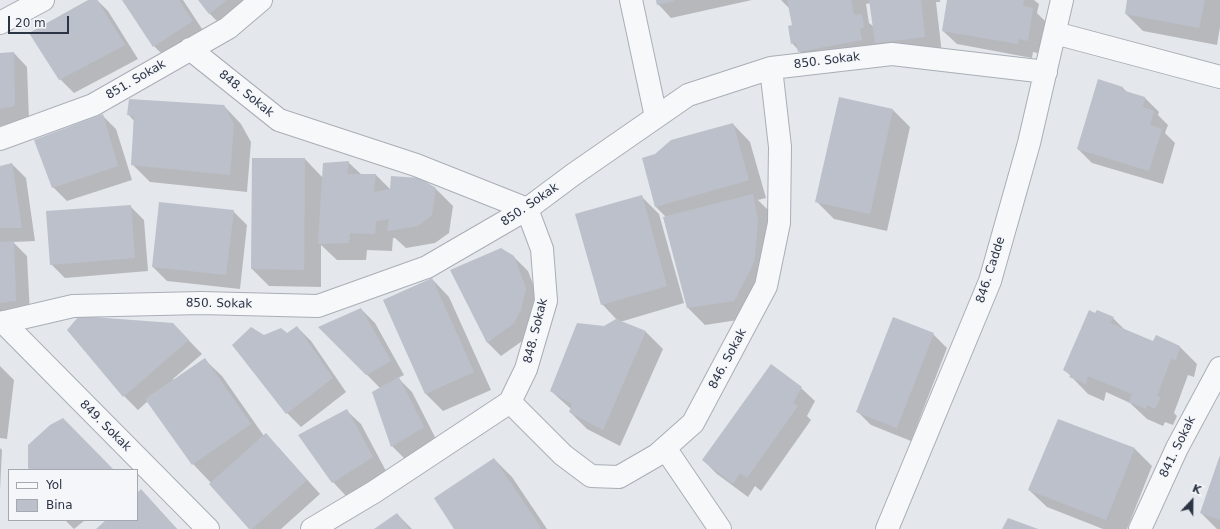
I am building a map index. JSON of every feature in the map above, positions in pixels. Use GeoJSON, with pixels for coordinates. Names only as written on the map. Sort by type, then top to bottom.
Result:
{"type":"FeatureCollection","features":[{"type":"Feature","properties":{"kind":"street"},"geometry":{"type":"LineString","coordinates":[[0,23],[43,0]]}},
{"type":"Feature","properties":{"kind":"street","name":"851. Sokak"},"geometry":{"type":"LineString","coordinates":[[0,139],[93,105],[228,28],[262,0]]}},
{"type":"Feature","properties":{"kind":"street"},"geometry":{"type":"LineString","coordinates":[[631,0],[656,117]]}},
{"type":"Feature","properties":{"kind":"street","name":"846. Cadde"},"geometry":{"type":"LineString","coordinates":[[887,529],[990,281],[1029,143],[1062,0]]}},
{"type":"Feature","properties":{"kind":"street"},"geometry":{"type":"LineString","coordinates":[[1055,33],[1220,77]]}},
{"type":"Feature","properties":{"kind":"street","name":"848. Sokak"},"geometry":{"type":"LineString","coordinates":[[190,49],[279,120],[416,165],[528,209],[542,249],[546,301],[526,369],[510,402]]}},
{"type":"Feature","properties":{"kind":"street","name":"850. Sokak"},"geometry":{"type":"LineString","coordinates":[[2,323],[73,306],[201,303],[318,306],[427,268],[528,209],[574,174],[688,95],[771,68],[892,54],[1046,72]]}},
{"type":"Feature","properties":{"kind":"street","name":"846. Sokak"},"geometry":{"type":"LineString","coordinates":[[510,402],[563,456],[591,476],[619,477],[657,454],[693,423],[766,286],[779,216],[780,147],[771,68]]}},
{"type":"Feature","properties":{"kind":"street","name":"849. Sokak"},"geometry":{"type":"LineString","coordinates":[[2,323],[208,529]]}},
{"type":"Feature","properties":{"kind":"street","name":"841. Sokak"},"geometry":{"type":"LineString","coordinates":[[1140,529],[1176,448],[1220,368]]}},
{"type":"Feature","properties":{"kind":"street"},"geometry":{"type":"LineString","coordinates":[[312,529],[374,492],[510,402]]}},
{"type":"Feature","properties":{"kind":"street"},"geometry":{"type":"LineString","coordinates":[[665,448],[720,529]]}},
{"type":"Feature","properties":{"kind":"building"},"geometry":{"type":"Polygon","coordinates":[[[88,0],[97,0],[125,45],[59,80],[29,33],[88,0]]]}},
{"type":"Feature","properties":{"kind":"building"},"geometry":{"type":"Polygon","coordinates":[[[122,0],[179,0],[193,21],[153,47],[122,0]]]}},
{"type":"Feature","properties":{"kind":"building"},"geometry":{"type":"Polygon","coordinates":[[[198,0],[227,0],[209,14],[198,0]]]}},
{"type":"Feature","properties":{"kind":"building"},"geometry":{"type":"Polygon","coordinates":[[[656,0],[674,0],[674,1],[657,5],[656,0]]]}},
{"type":"Feature","properties":{"kind":"building"},"geometry":{"type":"Polygon","coordinates":[[[787,0],[851,0],[854,15],[862,14],[864,27],[860,30],[862,40],[798,52],[796,43],[791,44],[788,26],[792,25],[787,0]]]}},
{"type":"Feature","properties":{"kind":"building"},"geometry":{"type":"Polygon","coordinates":[[[869,0],[921,0],[925,37],[875,43],[869,0]]]}},
{"type":"Feature","properties":{"kind":"building"},"geometry":{"type":"Polygon","coordinates":[[[947,0],[1024,0],[1023,6],[1033,8],[1028,41],[1019,39],[1018,44],[942,31],[947,0]]]}},
{"type":"Feature","properties":{"kind":"building"},"geometry":{"type":"Polygon","coordinates":[[[1127,0],[1205,0],[1199,28],[1125,14],[1127,0]]]}},
{"type":"Feature","properties":{"kind":"building"},"geometry":{"type":"Polygon","coordinates":[[[14,52],[15,106],[0,109],[0,53],[14,52]]]}},
{"type":"Feature","properties":{"kind":"building"},"geometry":{"type":"Polygon","coordinates":[[[1098,79],[1123,87],[1122,90],[1145,97],[1143,107],[1154,111],[1150,125],[1162,129],[1149,171],[1077,149],[1098,79]]]}},
{"type":"Feature","properties":{"kind":"building"},"geometry":{"type":"Polygon","coordinates":[[[839,97],[893,109],[870,214],[815,202],[839,97]]]}},
{"type":"Feature","properties":{"kind":"building"},"geometry":{"type":"Polygon","coordinates":[[[129,99],[224,105],[234,124],[230,175],[131,165],[134,116],[127,115],[129,99]]]}},
{"type":"Feature","properties":{"kind":"building"},"geometry":{"type":"Polygon","coordinates":[[[103,114],[118,166],[52,188],[34,140],[103,114]]]}},
{"type":"Feature","properties":{"kind":"building"},"geometry":{"type":"Polygon","coordinates":[[[733,123],[749,180],[655,207],[642,158],[655,154],[671,140],[733,123]]]}},
{"type":"Feature","properties":{"kind":"building"},"geometry":{"type":"Polygon","coordinates":[[[252,158],[305,158],[304,270],[251,269],[252,158]]]}},
{"type":"Feature","properties":{"kind":"building"},"geometry":{"type":"Polygon","coordinates":[[[349,161],[347,174],[376,174],[374,192],[390,189],[391,176],[420,178],[436,188],[432,215],[418,226],[387,231],[389,219],[376,221],[375,234],[350,233],[349,243],[318,244],[323,163],[349,161]]]}},
{"type":"Feature","properties":{"kind":"building"},"geometry":{"type":"Polygon","coordinates":[[[12,163],[22,228],[0,228],[0,166],[12,163]]]}},
{"type":"Feature","properties":{"kind":"building"},"geometry":{"type":"Polygon","coordinates":[[[753,194],[758,220],[755,256],[752,267],[734,301],[687,308],[663,217],[753,194]]]}},
{"type":"Feature","properties":{"kind":"building"},"geometry":{"type":"Polygon","coordinates":[[[642,195],[667,286],[601,305],[575,214],[642,195]]]}},
{"type":"Feature","properties":{"kind":"building"},"geometry":{"type":"Polygon","coordinates":[[[159,202],[234,210],[226,275],[152,267],[159,202]]]}},
{"type":"Feature","properties":{"kind":"building"},"geometry":{"type":"Polygon","coordinates":[[[131,205],[135,258],[50,265],[46,211],[131,205]]]}},
{"type":"Feature","properties":{"kind":"building"},"geometry":{"type":"Polygon","coordinates":[[[14,241],[16,301],[0,303],[0,242],[14,241]]]}},
{"type":"Feature","properties":{"kind":"building"},"geometry":{"type":"Polygon","coordinates":[[[501,248],[514,256],[526,288],[521,310],[514,323],[487,343],[450,270],[501,248]]]}},
{"type":"Feature","properties":{"kind":"building"},"geometry":{"type":"Polygon","coordinates":[[[432,278],[474,372],[425,394],[383,300],[432,278]]]}},
{"type":"Feature","properties":{"kind":"building"},"geometry":{"type":"Polygon","coordinates":[[[361,308],[391,361],[366,375],[318,327],[361,308]]]}},
{"type":"Feature","properties":{"kind":"building"},"geometry":{"type":"Polygon","coordinates":[[[1089,310],[1095,313],[1097,310],[1114,317],[1110,323],[1153,341],[1156,335],[1180,346],[1176,360],[1171,359],[1157,396],[1161,397],[1155,409],[1147,405],[1146,409],[1129,402],[1132,394],[1088,376],[1086,384],[1069,377],[1071,375],[1063,370],[1089,310]]]}},
{"type":"Feature","properties":{"kind":"building"},"geometry":{"type":"Polygon","coordinates":[[[79,316],[173,323],[189,340],[123,397],[67,330],[79,316]]]}},
{"type":"Feature","properties":{"kind":"building"},"geometry":{"type":"Polygon","coordinates":[[[893,317],[934,333],[897,428],[856,412],[893,317]]]}},
{"type":"Feature","properties":{"kind":"building"},"geometry":{"type":"Polygon","coordinates":[[[616,319],[646,331],[603,430],[569,412],[572,404],[550,391],[577,323],[604,326],[616,319]]]}},
{"type":"Feature","properties":{"kind":"building"},"geometry":{"type":"Polygon","coordinates":[[[297,326],[333,378],[286,414],[232,345],[251,327],[264,335],[281,328],[287,333],[297,326]]]}},
{"type":"Feature","properties":{"kind":"building"},"geometry":{"type":"Polygon","coordinates":[[[205,358],[251,424],[192,465],[145,399],[205,358]]]}},
{"type":"Feature","properties":{"kind":"building"},"geometry":{"type":"Polygon","coordinates":[[[771,364],[802,387],[793,403],[798,406],[747,478],[740,473],[733,484],[702,460],[771,364]]]}},
{"type":"Feature","properties":{"kind":"building"},"geometry":{"type":"Polygon","coordinates":[[[399,377],[424,427],[391,447],[372,392],[399,377]]]}},
{"type":"Feature","properties":{"kind":"building"},"geometry":{"type":"Polygon","coordinates":[[[347,409],[373,457],[332,483],[298,435],[347,409]]]}},
{"type":"Feature","properties":{"kind":"building"},"geometry":{"type":"Polygon","coordinates":[[[63,418],[113,469],[29,469],[28,445],[50,425],[63,418]]]}},
{"type":"Feature","properties":{"kind":"building"},"geometry":{"type":"Polygon","coordinates":[[[1058,419],[1135,448],[1106,520],[1028,490],[1058,419]]]}},
{"type":"Feature","properties":{"kind":"building"},"geometry":{"type":"Polygon","coordinates":[[[266,433],[307,480],[252,529],[249,529],[209,484],[266,433]]]}},
{"type":"Feature","properties":{"kind":"building"},"geometry":{"type":"Polygon","coordinates":[[[1220,455],[1220,520],[1200,513],[1220,455]]]}},
{"type":"Feature","properties":{"kind":"building"},"geometry":{"type":"Polygon","coordinates":[[[494,458],[542,529],[454,529],[434,498],[494,458]]]}},
{"type":"Feature","properties":{"kind":"building"},"geometry":{"type":"Polygon","coordinates":[[[141,489],[177,529],[96,529],[105,521],[138,521],[138,492],[141,489]]]}},
{"type":"Feature","properties":{"kind":"building"},"geometry":{"type":"Polygon","coordinates":[[[397,513],[409,529],[374,529],[397,513]]]}},
{"type":"Feature","properties":{"kind":"building"},"geometry":{"type":"Polygon","coordinates":[[[1008,518],[1038,529],[1002,529],[1008,518]]]}}]}
